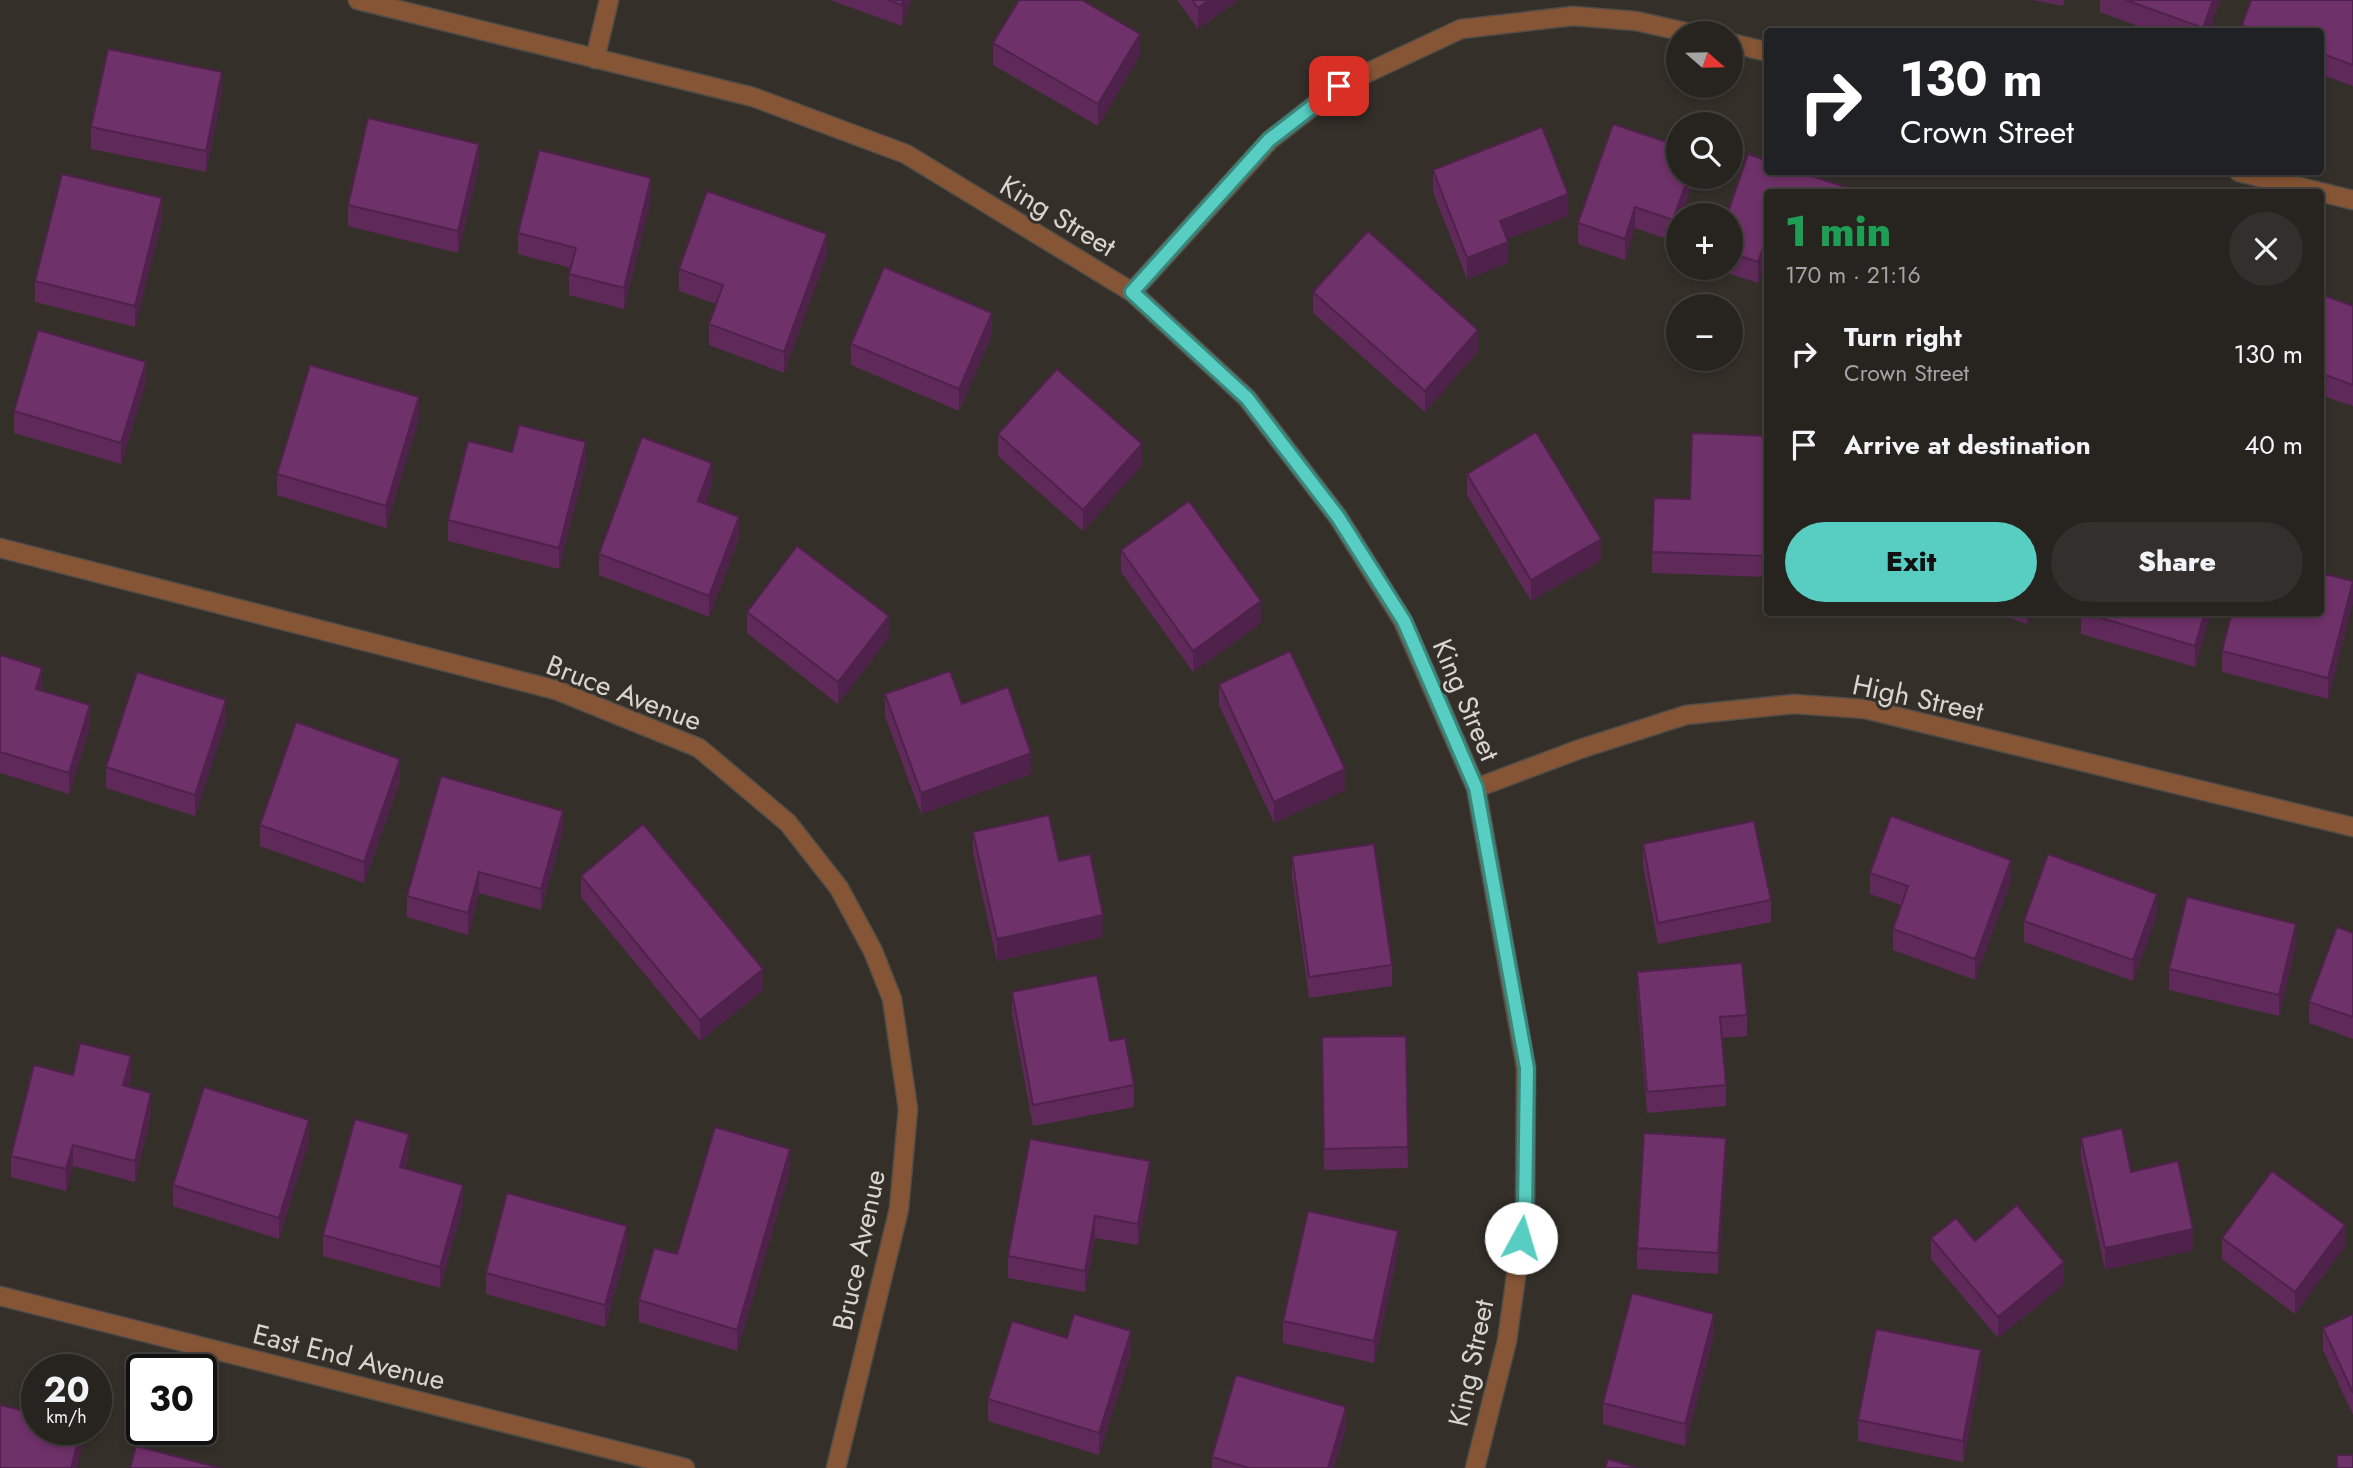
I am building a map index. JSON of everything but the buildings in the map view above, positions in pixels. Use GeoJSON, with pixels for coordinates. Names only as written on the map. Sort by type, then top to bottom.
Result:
{"type":"FeatureCollection","features":[{"type":"Feature","properties":{"kind":"street","name":"King Street"},"geometry":{"type":"LineString","coordinates":[[358,0],[753,97],[906,154],[1132,292],[1247,398],[1338,517],[1404,621],[1476,788],[1527,1068],[1525,1212],[1507,1341],[1475,1468]]}},
{"type":"Feature","properties":{"kind":"street"},"geometry":{"type":"LineString","coordinates":[[594,60],[609,0]]}},
{"type":"Feature","properties":{"kind":"street"},"geometry":{"type":"LineString","coordinates":[[1132,292],[1269,140],[1339,86],[1461,29],[1573,16],[1636,21],[1666,28]]}},
{"type":"Feature","properties":{"kind":"street"},"geometry":{"type":"LineString","coordinates":[[1743,46],[1764,50]]}},
{"type":"Feature","properties":{"kind":"street"},"geometry":{"type":"LineString","coordinates":[[2251,175],[2306,189]]}},
{"type":"Feature","properties":{"kind":"street"},"geometry":{"type":"LineString","coordinates":[[2324,194],[2353,201]]}},
{"type":"Feature","properties":{"kind":"street","name":"Bruce Avenue"},"geometry":{"type":"LineString","coordinates":[[0,548],[556,690],[699,748],[788,823],[839,888],[873,951],[892,999],[908,1109],[899,1209],[836,1468]]}},
{"type":"Feature","properties":{"kind":"street","name":"High Street"},"geometry":{"type":"LineString","coordinates":[[1476,788],[1580,749],[1686,715],[1794,704],[1865,709],[2353,827]]}},
{"type":"Feature","properties":{"kind":"street","name":"East End Avenue"},"geometry":{"type":"LineString","coordinates":[[0,1296],[685,1468]]}},
{"type":"Feature","properties":{"kind":"route"},"geometry":{"type":"LineString","coordinates":[[1339,86],[1269,140],[1132,292],[1247,398],[1338,517],[1404,621],[1476,788],[1527,1068],[1525,1212],[1521,1238]]}}]}
